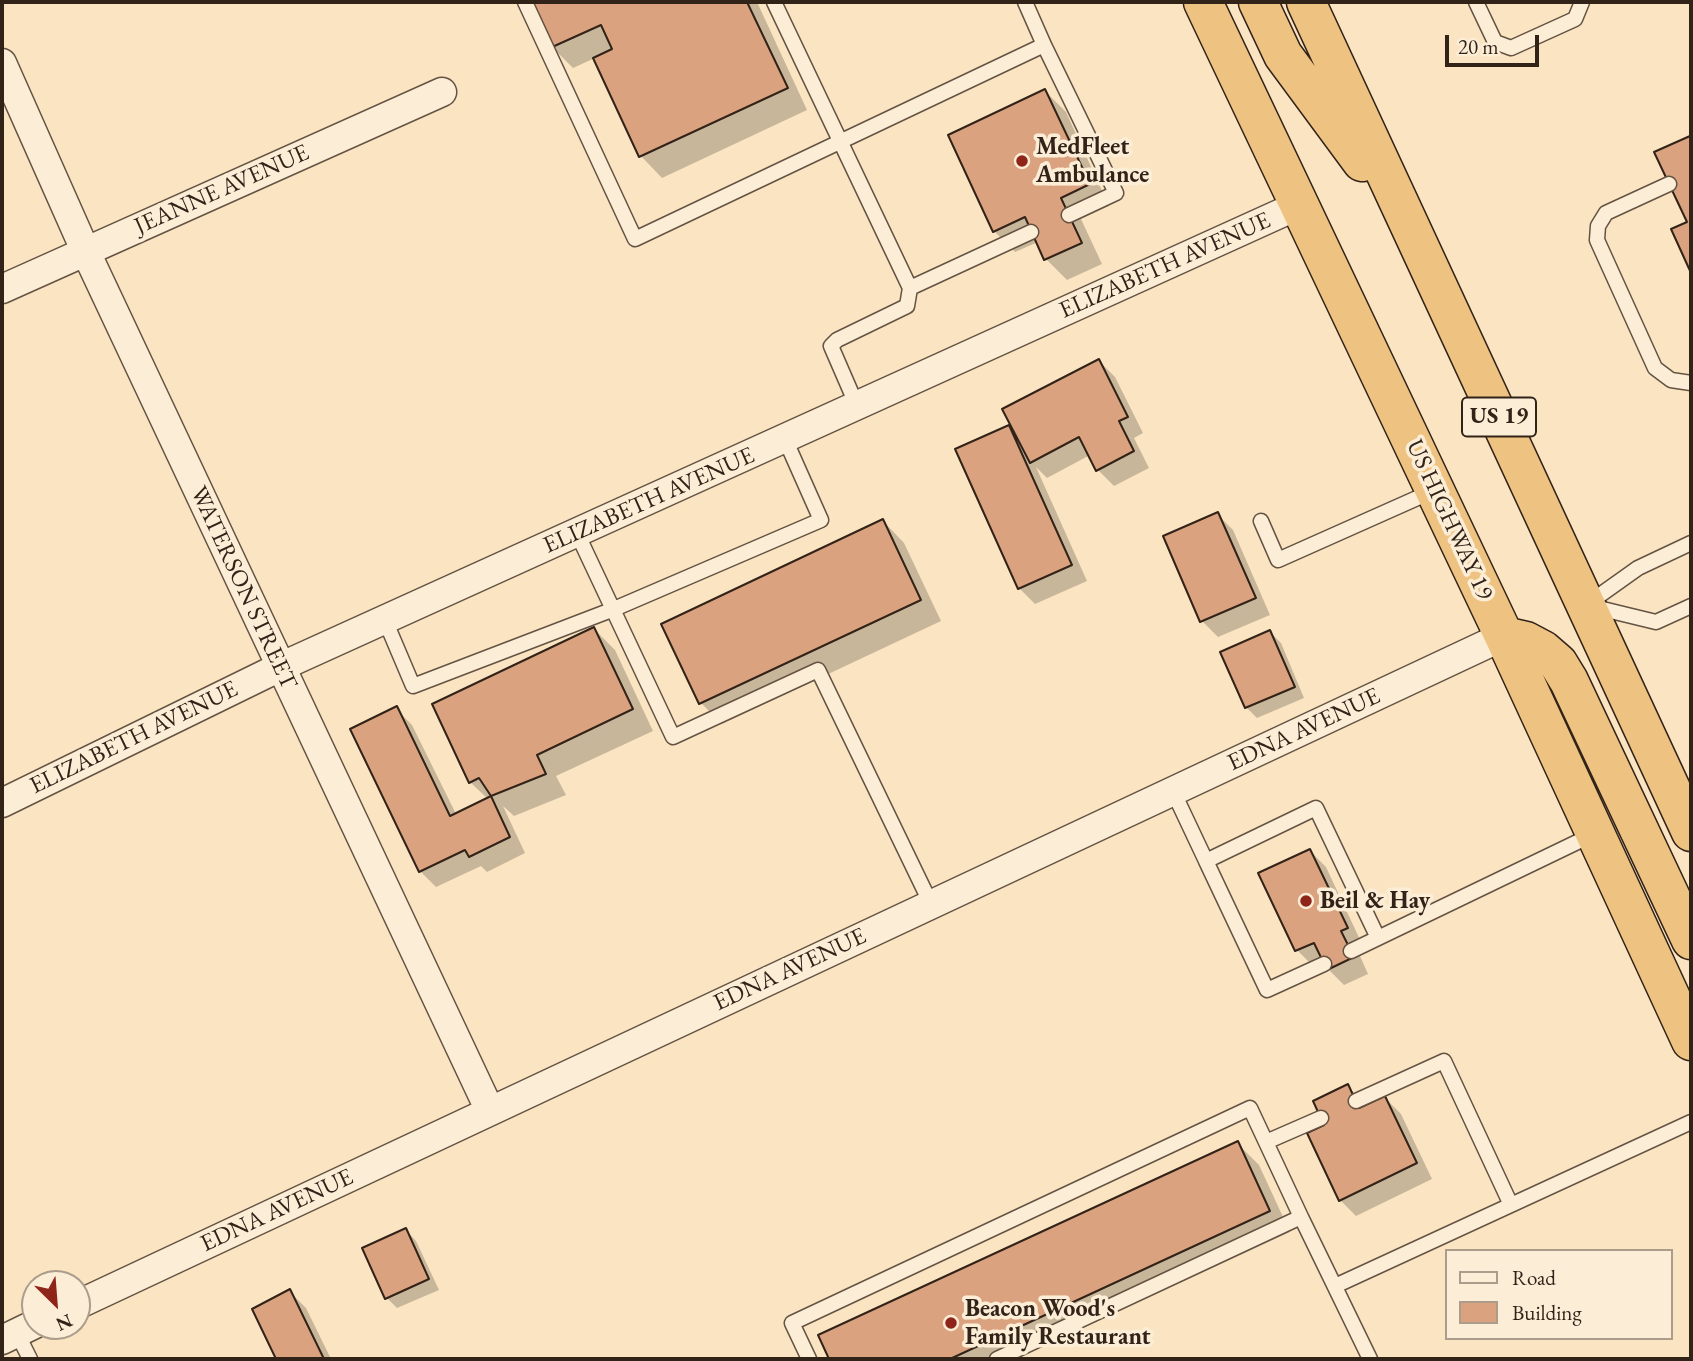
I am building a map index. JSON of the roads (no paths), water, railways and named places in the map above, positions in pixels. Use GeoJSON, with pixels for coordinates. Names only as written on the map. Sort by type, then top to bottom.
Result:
{"type":"FeatureCollection","features":[{"type":"Feature","properties":{"kind":"highway","name":"US HIGHWAY 19"},"geometry":{"type":"LineString","coordinates":[[1203,2],[1504,636],[1691,1041]]}},
{"type":"Feature","properties":{"kind":"highway"},"geometry":{"type":"LineString","coordinates":[[1258,2],[1283,55],[1409,225]]}},
{"type":"Feature","properties":{"kind":"highway","name":"US 19"},"geometry":{"type":"LineString","coordinates":[[1306,2],[1691,832]]}},
{"type":"Feature","properties":{"kind":"highway"},"geometry":{"type":"LineString","coordinates":[[1504,636],[1526,640],[1558,663],[1691,940]]}},
{"type":"Feature","properties":{"kind":"street","name":"WATERSON STREET"},"geometry":{"type":"LineString","coordinates":[[2,63],[85,250],[490,1111]]}},
{"type":"Feature","properties":{"kind":"street","name":"JEANNE AVENUE"},"geometry":{"type":"LineString","coordinates":[[2,289],[442,92]]}},
{"type":"Feature","properties":{"kind":"street","name":"ELIZABETH AVENUE"},"geometry":{"type":"LineString","coordinates":[[2,803],[280,667],[1299,205]]}},
{"type":"Feature","properties":{"kind":"street","name":"EDNA AVENUE"},"geometry":{"type":"LineString","coordinates":[[91,1298],[1504,636]]}},
{"type":"Feature","properties":{"kind":"lane"},"geometry":{"type":"LineString","coordinates":[[525,2],[635,239],[1044,45]]}},
{"type":"Feature","properties":{"kind":"lane"},"geometry":{"type":"LineString","coordinates":[[774,2],[910,288],[907,306],[837,340],[831,346],[858,406]]}},
{"type":"Feature","properties":{"kind":"lane"},"geometry":{"type":"LineString","coordinates":[[1025,2],[1116,193],[1069,215]]}},
{"type":"Feature","properties":{"kind":"lane"},"geometry":{"type":"LineString","coordinates":[[1476,2],[1495,41],[1511,48],[1575,19],[1583,2]]}},
{"type":"Feature","properties":{"kind":"lane"},"geometry":{"type":"LineString","coordinates":[[1669,184],[1606,213],[1598,226],[1597,240],[1655,368],[1671,380],[1691,383]]}},
{"type":"Feature","properties":{"kind":"lane"},"geometry":{"type":"LineString","coordinates":[[910,288],[1031,232]]}},
{"type":"Feature","properties":{"kind":"lane"},"geometry":{"type":"LineString","coordinates":[[385,620],[413,686],[614,609],[821,520],[785,439]]}},
{"type":"Feature","properties":{"kind":"lane"},"geometry":{"type":"LineString","coordinates":[[1261,522],[1279,560],[1435,490]]}},
{"type":"Feature","properties":{"kind":"lane"},"geometry":{"type":"LineString","coordinates":[[578,533],[673,737],[818,670],[931,904]]}},
{"type":"Feature","properties":{"kind":"lane"},"geometry":{"type":"LineString","coordinates":[[1586,605],[1638,568],[1691,543]]}},
{"type":"Feature","properties":{"kind":"lane"},"geometry":{"type":"LineString","coordinates":[[1586,605],[1656,622],[1691,606]]}},
{"type":"Feature","properties":{"kind":"lane"},"geometry":{"type":"LineString","coordinates":[[1173,791],[1267,990],[1324,964]]}},
{"type":"Feature","properties":{"kind":"lane"},"geometry":{"type":"LineString","coordinates":[[1206,861],[1316,808],[1378,938]]}},
{"type":"Feature","properties":{"kind":"lane"},"geometry":{"type":"LineString","coordinates":[[1350,951],[1595,833]]}},
{"type":"Feature","properties":{"kind":"lane"},"geometry":{"type":"LineString","coordinates":[[1356,1101],[1444,1061],[1511,1205]]}},
{"type":"Feature","properties":{"kind":"lane"},"geometry":{"type":"LineString","coordinates":[[809,1359],[792,1323],[1250,1108],[1370,1359]]}},
{"type":"Feature","properties":{"kind":"lane"},"geometry":{"type":"LineString","coordinates":[[1266,1142],[1321,1118]]}},
{"type":"Feature","properties":{"kind":"lane"},"geometry":{"type":"LineString","coordinates":[[1335,1286],[1691,1122]]}},
{"type":"Feature","properties":{"kind":"lane"},"geometry":{"type":"LineString","coordinates":[[997,1359],[1301,1217]]}},
{"type":"Feature","properties":{"kind":"lane"},"geometry":{"type":"LineString","coordinates":[[18,1332],[30,1359]]}},
{"type":"Feature","properties":{"kind":"place","name":"MedFleet Ambulance"},"geometry":{"type":"Point","coordinates":[1022,161]}},
{"type":"Feature","properties":{"kind":"place","name":"Beil & Hay"},"geometry":{"type":"Point","coordinates":[1306,901]}},
{"type":"Feature","properties":{"kind":"place","name":"Beacon Wood's Family Restaurant"},"geometry":{"type":"Point","coordinates":[951,1323]}}]}
